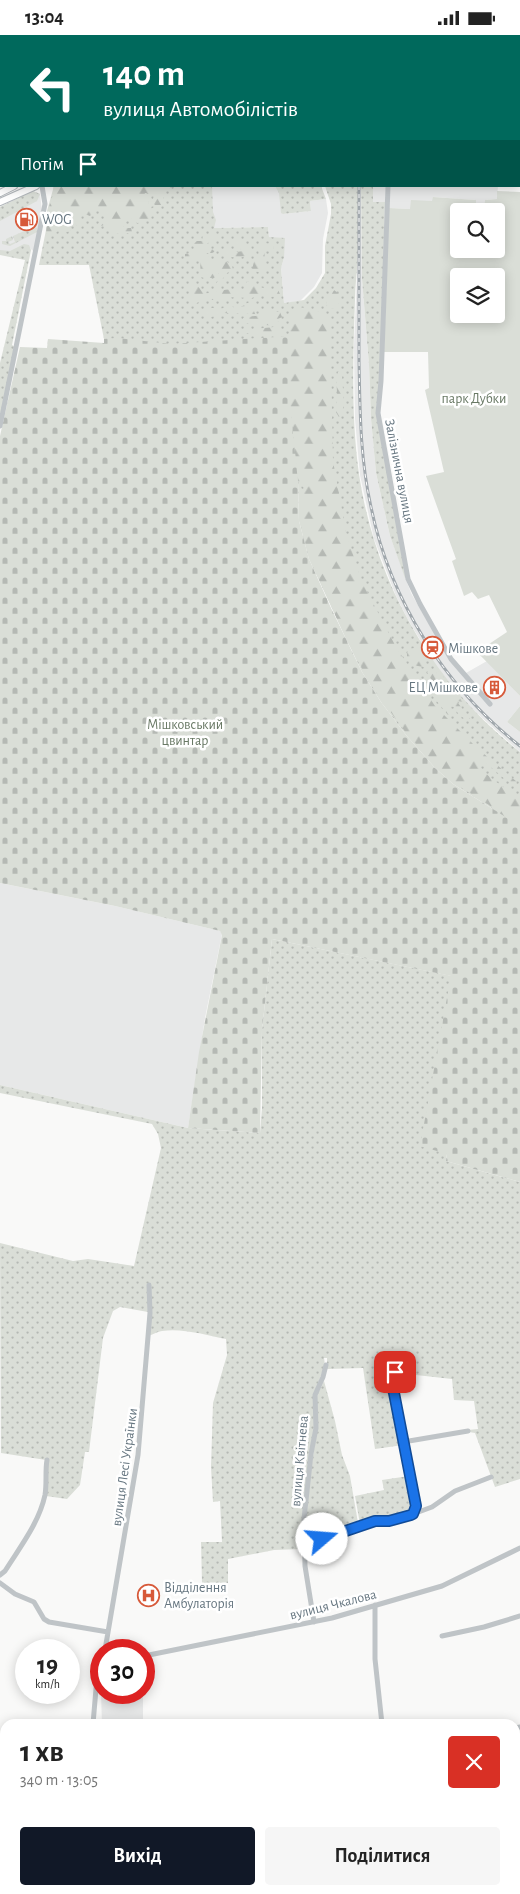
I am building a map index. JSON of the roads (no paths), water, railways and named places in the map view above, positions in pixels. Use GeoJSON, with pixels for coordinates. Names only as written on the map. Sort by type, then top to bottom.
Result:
{"type":"FeatureCollection","features":[{"type":"Feature","properties":{"kind":"main road"},"geometry":{"type":"LineString","coordinates":[[0,193],[12,187]]}},
{"type":"Feature","properties":{"kind":"main road"},"geometry":{"type":"LineString","coordinates":[[0,202],[34,187]]}},
{"type":"Feature","properties":{"kind":"street"},"geometry":{"type":"LineString","coordinates":[[0,426],[45,204],[42,187]]}},
{"type":"Feature","properties":{"kind":"street","name":"Залізнична вулиця"},"geometry":{"type":"LineString","coordinates":[[388,187],[381,381],[377,409],[406,569],[420,604],[451,659],[490,704]]}},
{"type":"Feature","properties":{"kind":"street","name":"вулиця Лесі Українки"},"geometry":{"type":"LineString","coordinates":[[107,1639],[138,1455],[150,1313],[149,1285]]}},
{"type":"Feature","properties":{"kind":"street","name":"вулиця Квітнева"},"geometry":{"type":"LineString","coordinates":[[314,1622],[310,1605],[305,1559],[304,1519],[311,1448],[316,1428],[314,1402],[326,1365]]}},
{"type":"Feature","properties":{"kind":"street"},"geometry":{"type":"LineString","coordinates":[[396,1366],[394,1393],[416,1506],[413,1514]]}},
{"type":"Feature","properties":{"kind":"street"},"geometry":{"type":"LineString","coordinates":[[404,1444],[409,1441],[468,1431]]}},
{"type":"Feature","properties":{"kind":"street"},"geometry":{"type":"LineString","coordinates":[[0,1575],[36,1520],[45,1497],[47,1460]]}},
{"type":"Feature","properties":{"kind":"street"},"geometry":{"type":"LineString","coordinates":[[305,1559],[310,1548],[322,1539],[375,1521],[389,1521],[413,1514],[432,1507],[455,1491],[491,1477]]}},
{"type":"Feature","properties":{"kind":"street","name":"вулиця Чкалова"},"geometry":{"type":"LineString","coordinates":[[155,1654],[314,1622],[375,1605],[442,1585],[520,1548]]}},
{"type":"Feature","properties":{"kind":"street"},"geometry":{"type":"LineString","coordinates":[[0,1583],[15,1594],[34,1602],[48,1623],[108,1632]]}},
{"type":"Feature","properties":{"kind":"street"},"geometry":{"type":"LineString","coordinates":[[375,1605],[376,1674],[381,1719]]}},
{"type":"Feature","properties":{"kind":"street"},"geometry":{"type":"LineString","coordinates":[[442,1637],[520,1616]]}},
{"type":"Feature","properties":{"kind":"street"},"geometry":{"type":"LineString","coordinates":[[93,1719],[94,1704]]}},
{"type":"Feature","properties":{"kind":"railway"},"geometry":{"type":"LineString","coordinates":[[359,187],[361,434],[367,489],[380,542],[392,575],[424,639],[468,697],[493,723],[520,746]]}},
{"type":"Feature","properties":{"kind":"place","name":"WOG"},"geometry":{"type":"Point","coordinates":[26,219]}},
{"type":"Feature","properties":{"kind":"place","name":"Мішкове"},"geometry":{"type":"Point","coordinates":[432,648]}},
{"type":"Feature","properties":{"kind":"place","name":"ЕЦ Мішкове"},"geometry":{"type":"Point","coordinates":[494,687]}},
{"type":"Feature","properties":{"kind":"place","name":"Відділення Амбулаторія"},"geometry":{"type":"Point","coordinates":[148,1595]}},
{"type":"Feature","properties":{"kind":"park label","name":"парк Дубки"},"geometry":{"type":"Point","coordinates":[474,398]}},
{"type":"Feature","properties":{"kind":"park label","name":"Мішковський цвинтар"},"geometry":{"type":"Point","coordinates":[185,732]}}]}
